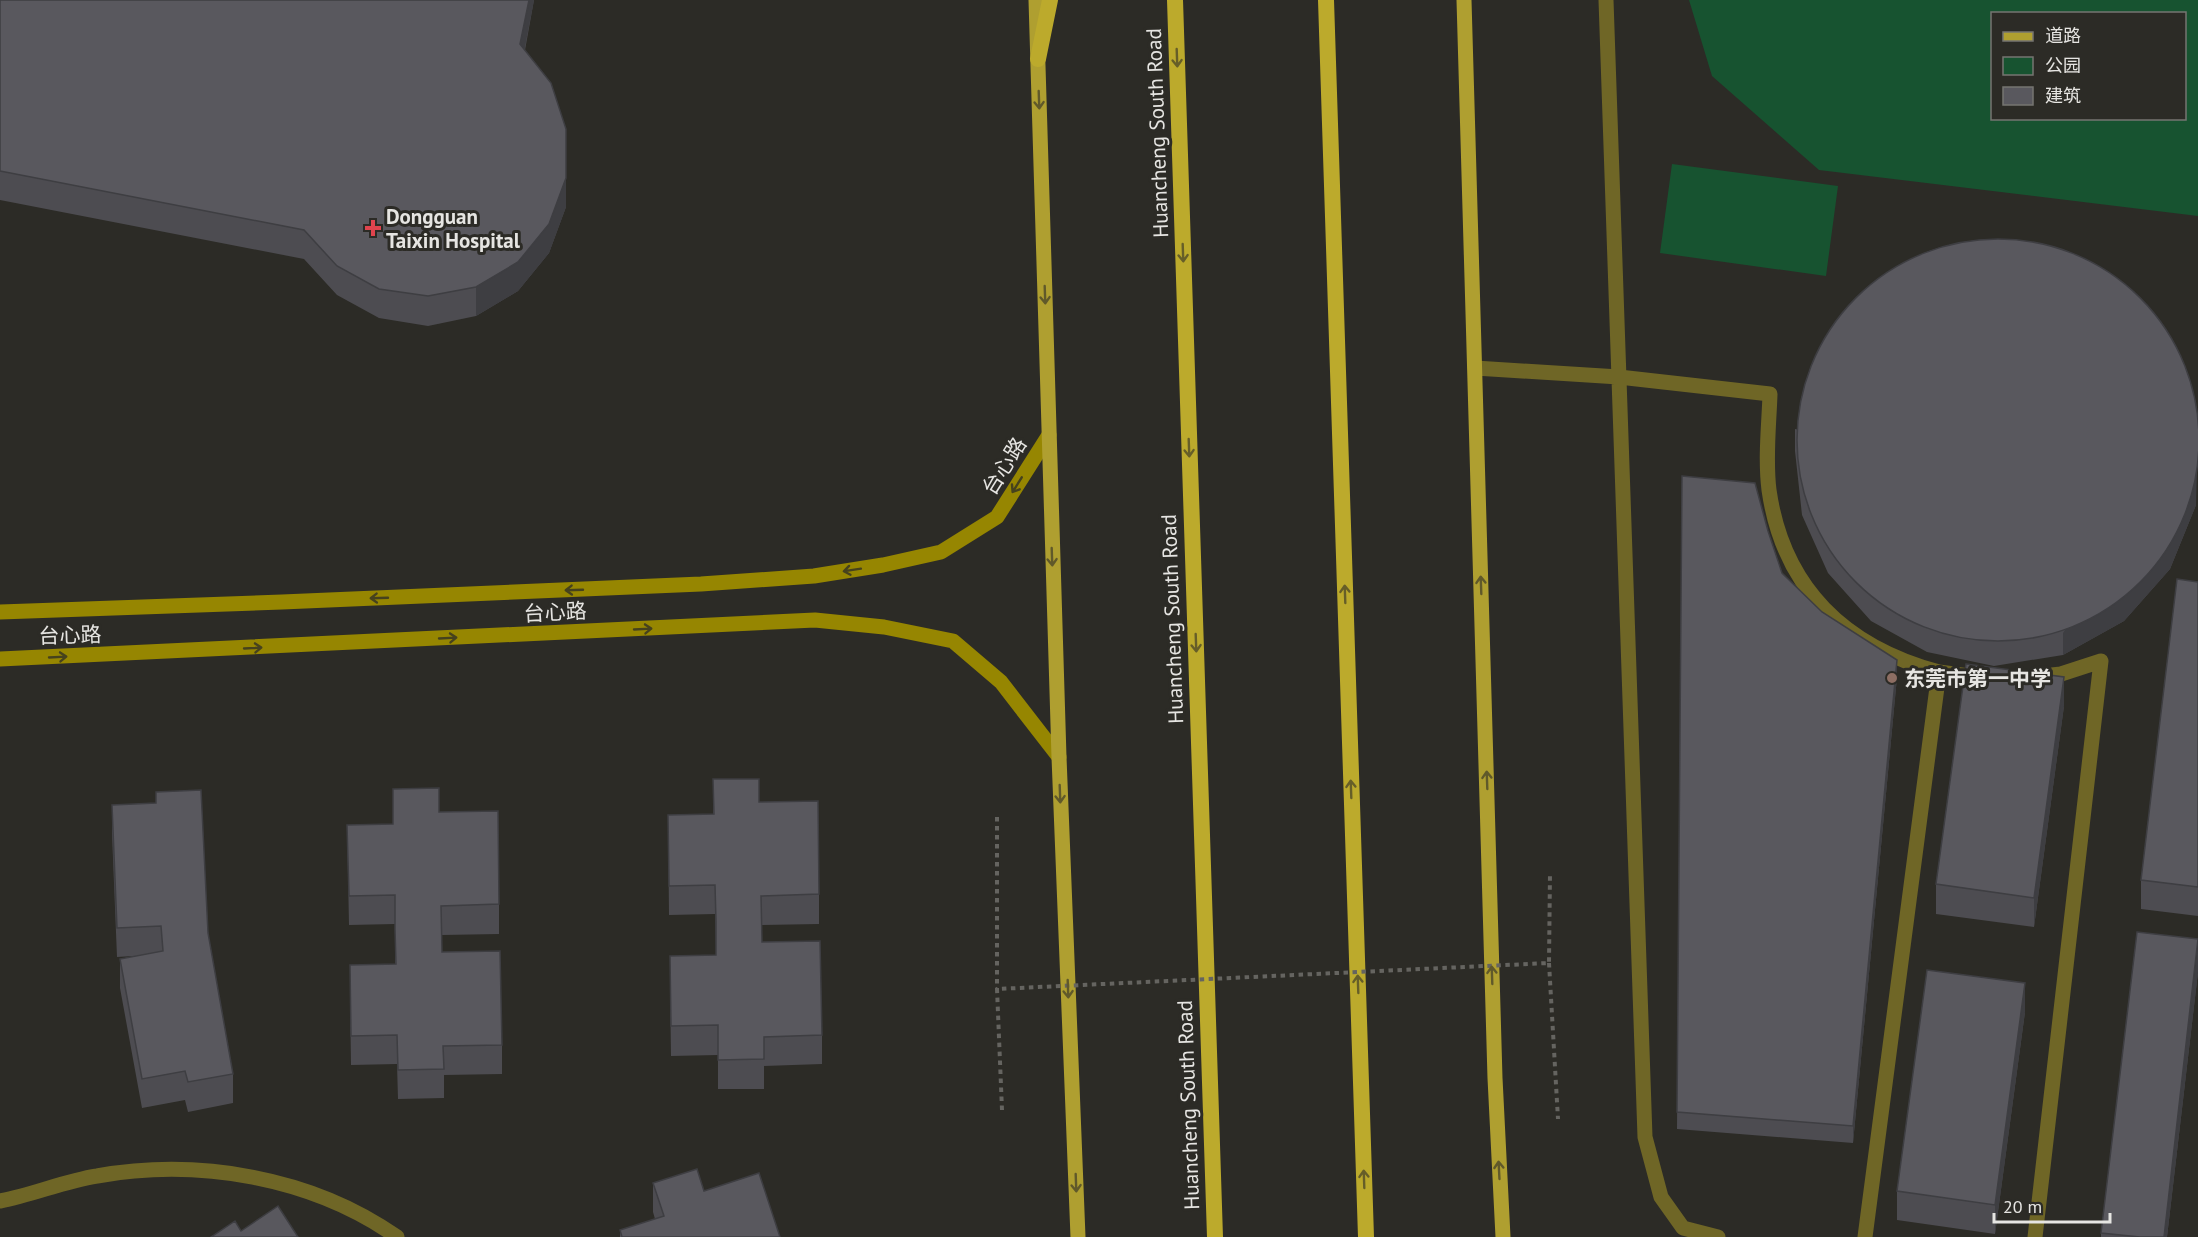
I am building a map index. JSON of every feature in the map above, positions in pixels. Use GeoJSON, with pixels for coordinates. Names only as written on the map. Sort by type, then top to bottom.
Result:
{"type":"FeatureCollection","features":[{"type":"Feature","properties":{"kind":"highway"},"geometry":{"type":"LineString","coordinates":[[1038,59],[1050,0]]}},
{"type":"Feature","properties":{"kind":"highway","name":"Huancheng South Road"},"geometry":{"type":"LineString","coordinates":[[1175,0],[1215,1237]]}},
{"type":"Feature","properties":{"kind":"highway"},"geometry":{"type":"LineString","coordinates":[[1326,0],[1366,1237]]}},
{"type":"Feature","properties":{"kind":"main road"},"geometry":{"type":"LineString","coordinates":[[1036,0],[1048,435],[1078,1237]]}},
{"type":"Feature","properties":{"kind":"main road"},"geometry":{"type":"LineString","coordinates":[[1464,0],[1495,1078],[1503,1237]]}},
{"type":"Feature","properties":{"kind":"main road","name":"台心路"},"geometry":{"type":"LineString","coordinates":[[0,612],[282,603],[701,584],[814,576],[884,565],[941,552],[997,517],[1048,435]]}},
{"type":"Feature","properties":{"kind":"main road","name":"台心路"},"geometry":{"type":"LineString","coordinates":[[0,659],[815,620],[884,627],[953,641],[1001,682],[1059,757]]}},
{"type":"Feature","properties":{"kind":"lane"},"geometry":{"type":"LineString","coordinates":[[1606,0],[1645,1137],[1661,1197],[1683,1228],[1718,1237]]}},
{"type":"Feature","properties":{"kind":"lane"},"geometry":{"type":"LineString","coordinates":[[1475,368],[1619,377],[1770,394],[1769,488],[1774,515],[1792,566],[1807,590],[1826,611],[1849,630],[1872,646],[1897,658],[1939,672],[1977,678],[1998,678]]}},
{"type":"Feature","properties":{"kind":"lane"},"geometry":{"type":"LineString","coordinates":[[2019,679],[2061,674],[2101,661],[2035,1237]]}},
{"type":"Feature","properties":{"kind":"lane"},"geometry":{"type":"LineString","coordinates":[[1865,1237],[1939,672]]}},
{"type":"Feature","properties":{"kind":"lane"},"geometry":{"type":"LineString","coordinates":[[0,1201],[25,1197],[96,1176],[169,1168],[242,1174],[313,1193],[380,1224],[397,1237]]}},
{"type":"Feature","properties":{"kind":"path"},"geometry":{"type":"LineString","coordinates":[[997,817],[997,989],[1002,1110]]}},
{"type":"Feature","properties":{"kind":"path"},"geometry":{"type":"LineString","coordinates":[[1550,873],[1549,963],[1558,1119]]}},
{"type":"Feature","properties":{"kind":"path"},"geometry":{"type":"LineString","coordinates":[[997,989],[1549,963]]}},
{"type":"Feature","properties":{"kind":"green space"},"geometry":{"type":"Polygon","coordinates":[[[1689,0],[2198,0],[2198,216],[1819,170],[1712,76],[1689,0]]]}},
{"type":"Feature","properties":{"kind":"green space"},"geometry":{"type":"Polygon","coordinates":[[[1672,164],[1838,186],[1826,276],[1660,253],[1672,164]]]}},
{"type":"Feature","properties":{"kind":"building"},"geometry":{"type":"Polygon","coordinates":[[[0,0],[529,0],[520,44],[551,83],[566,129],[566,178],[549,224],[518,262],[476,287],[428,296],[379,289],[337,266],[304,230],[0,171],[0,0]]]}},
{"type":"Feature","properties":{"kind":"building"},"geometry":{"type":"Polygon","coordinates":[[[1998,239],[2056,247],[2093,262],[2126,284],[2154,312],[2176,345],[2191,382],[2199,440],[2191,498],[2176,535],[2154,568],[2126,596],[2093,618],[2056,633],[1998,641],[1940,633],[1903,618],[1870,596],[1842,568],[1820,535],[1805,498],[1797,440],[1805,382],[1820,345],[1842,312],[1870,284],[1903,262],[1940,247],[1998,239]]]}},
{"type":"Feature","properties":{"kind":"building"},"geometry":{"type":"Polygon","coordinates":[[[1682,476],[1755,483],[1782,573],[1822,612],[1897,660],[1853,1126],[1677,1112],[1682,476]]]}},
{"type":"Feature","properties":{"kind":"building"},"geometry":{"type":"Polygon","coordinates":[[[2177,579],[2198,582],[2198,887],[2141,880],[2177,579]]]}},
{"type":"Feature","properties":{"kind":"building"},"geometry":{"type":"Polygon","coordinates":[[[1966,664],[2064,677],[2034,898],[1936,884],[1966,664]]]}},
{"type":"Feature","properties":{"kind":"building"},"geometry":{"type":"Polygon","coordinates":[[[713,779],[759,779],[759,802],[818,801],[819,894],[761,896],[762,942],[820,941],[822,1035],[764,1037],[764,1059],[718,1060],[718,1025],[671,1026],[670,956],[716,955],[716,921],[715,885],[669,886],[668,815],[714,814],[713,779]]]}},
{"type":"Feature","properties":{"kind":"building"},"geometry":{"type":"Polygon","coordinates":[[[439,788],[439,812],[498,811],[499,904],[441,906],[442,952],[500,951],[502,1045],[443,1046],[444,1069],[398,1070],[397,1035],[351,1036],[350,965],[396,964],[395,895],[349,896],[347,825],[393,824],[393,789],[439,788]]]}},
{"type":"Feature","properties":{"kind":"building"},"geometry":{"type":"Polygon","coordinates":[[[201,790],[208,933],[233,1074],[188,1082],[185,1071],[142,1079],[120,959],[163,951],[161,926],[117,928],[112,805],[156,803],[156,792],[201,790]]]}},
{"type":"Feature","properties":{"kind":"building"},"geometry":{"type":"Polygon","coordinates":[[[2137,932],[2198,939],[2164,1237],[2101,1233],[2137,932]]]}},
{"type":"Feature","properties":{"kind":"building"},"geometry":{"type":"Polygon","coordinates":[[[1927,970],[2025,983],[1995,1205],[1897,1191],[1927,970]]]}},
{"type":"Feature","properties":{"kind":"building"},"geometry":{"type":"Polygon","coordinates":[[[697,1169],[704,1191],[759,1173],[780,1237],[622,1237],[620,1230],[664,1216],[653,1183],[697,1169]]]}},
{"type":"Feature","properties":{"kind":"building"},"geometry":{"type":"Polygon","coordinates":[[[278,1206],[298,1237],[211,1237],[235,1221],[241,1231],[278,1206]]]}},
{"type":"Feature","properties":{"kind":"place","name":"Dongguan Taixin Hospital"},"geometry":{"type":"Point","coordinates":[373,228]}},
{"type":"Feature","properties":{"kind":"place","name":"东莞市第一中学"},"geometry":{"type":"Point","coordinates":[1892,678]}}]}
